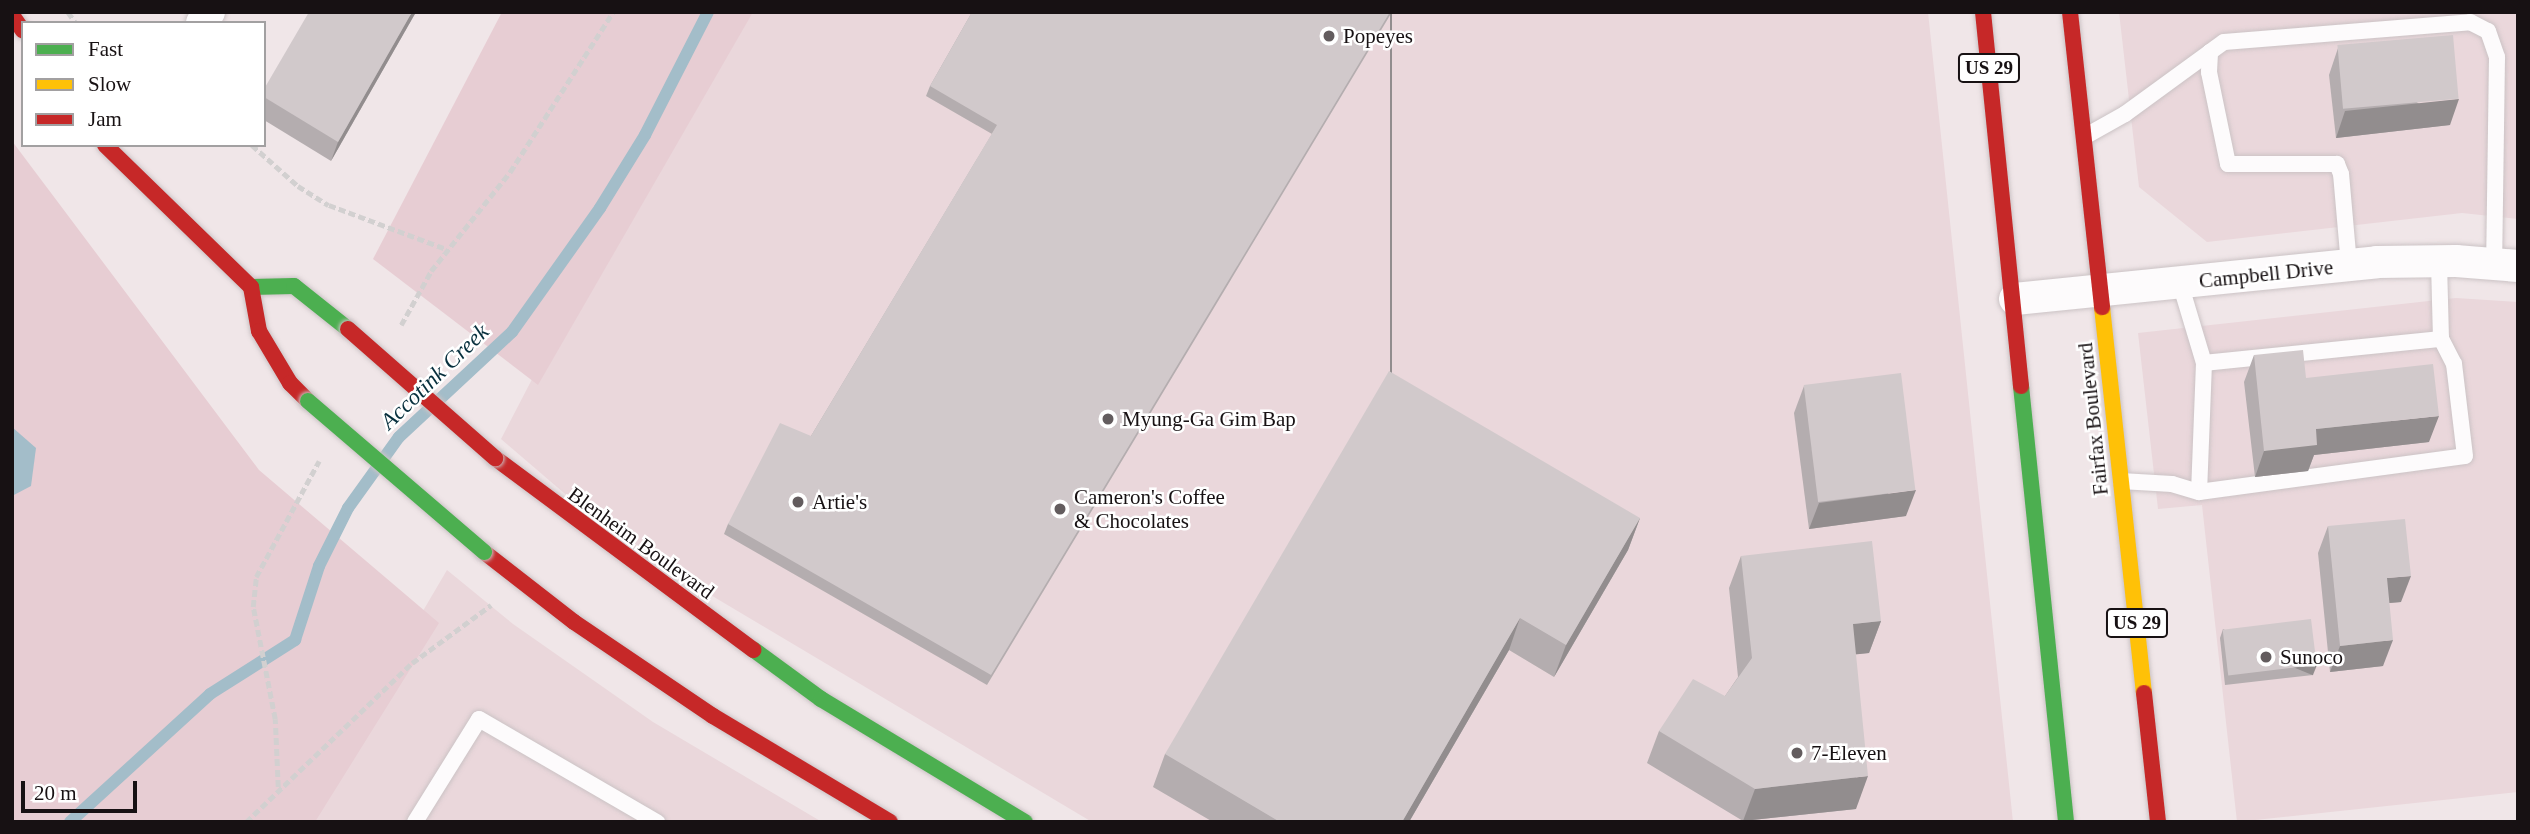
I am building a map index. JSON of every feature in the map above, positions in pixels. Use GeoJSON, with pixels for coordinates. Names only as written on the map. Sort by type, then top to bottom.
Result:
{"type":"FeatureCollection","features":[{"type":"Feature","properties":{"kind":"main road","name":"US 29"},"geometry":{"type":"LineString","coordinates":[[1983,12],[2015,299],[2066,822]]}},
{"type":"Feature","properties":{"kind":"main road","name":"Fairfax Boulevard"},"geometry":{"type":"LineString","coordinates":[[2070,12],[2158,822]]}},
{"type":"Feature","properties":{"kind":"main road"},"geometry":{"type":"LineString","coordinates":[[118,151],[251,287],[259,331],[290,383],[308,401],[515,576],[713,716],[890,822]]}},
{"type":"Feature","properties":{"kind":"main road","name":"Blenheim Boulevard"},"geometry":{"type":"LineString","coordinates":[[251,287],[294,286],[348,329],[525,484],[821,699],[996,796],[1025,822]]}},
{"type":"Feature","properties":{"kind":"street","name":"Campbell Drive"},"geometry":{"type":"LineString","coordinates":[[2015,299],[2349,265],[2439,261],[2506,265]]}},
{"type":"Feature","properties":{"kind":"lane"},"geometry":{"type":"LineString","coordinates":[[2083,137],[2125,114],[2224,42],[2470,22],[2488,31],[2497,57],[2506,265]]}},
{"type":"Feature","properties":{"kind":"lane"},"geometry":{"type":"LineString","coordinates":[[2210,52],[2209,72],[2228,164],[2337,164],[2341,174],[2349,265]]}},
{"type":"Feature","properties":{"kind":"lane"},"geometry":{"type":"LineString","coordinates":[[2121,481],[2172,485],[2199,492],[2465,456],[2454,364],[2441,339],[2439,261]]}},
{"type":"Feature","properties":{"kind":"lane"},"geometry":{"type":"LineString","coordinates":[[2180,283],[2204,363],[2199,492]]}},
{"type":"Feature","properties":{"kind":"lane"},"geometry":{"type":"LineString","coordinates":[[2204,363],[2441,339]]}},
{"type":"Feature","properties":{"kind":"lane"},"geometry":{"type":"LineString","coordinates":[[415,822],[479,719],[657,822]]}},
{"type":"Feature","properties":{"kind":"lane"},"geometry":{"type":"LineString","coordinates":[[985,822],[996,796]]}},
{"type":"Feature","properties":{"kind":"path"},"geometry":{"type":"LineString","coordinates":[[400,326],[447,249],[510,172],[613,12]]}},
{"type":"Feature","properties":{"kind":"path"},"geometry":{"type":"LineString","coordinates":[[255,147],[298,186],[329,205],[447,249]]}},
{"type":"Feature","properties":{"kind":"path"},"geometry":{"type":"LineString","coordinates":[[278,788],[275,719],[253,607],[256,578],[320,461]]}},
{"type":"Feature","properties":{"kind":"path"},"geometry":{"type":"LineString","coordinates":[[246,822],[278,788],[412,663],[474,621],[515,576]]}},
{"type":"Feature","properties":{"kind":"shaded area"},"geometry":{"type":"Polygon","coordinates":[[[502,12],[753,12],[538,385],[373,259],[502,12]]]}},
{"type":"Feature","properties":{"kind":"shaded area"},"geometry":{"type":"Polygon","coordinates":[[[714,12],[1928,12],[2013,822],[1092,822],[620,541],[501,439],[640,171],[714,12]]]}},
{"type":"Feature","properties":{"kind":"shaded area"},"geometry":{"type":"Polygon","coordinates":[[[2119,12],[2518,12],[2518,219],[2462,213],[2207,242],[2139,187],[2119,12]]]}},
{"type":"Feature","properties":{"kind":"shaded area"},"geometry":{"type":"Polygon","coordinates":[[[12,141],[259,470],[439,623],[315,822],[12,822],[12,141]]]}},
{"type":"Feature","properties":{"kind":"shaded area"},"geometry":{"type":"Polygon","coordinates":[[[2456,298],[2518,302],[2518,792],[2237,822],[2202,505],[2158,509],[2138,333],[2456,298]]]}},
{"type":"Feature","properties":{"kind":"shaded area"},"geometry":{"type":"Polygon","coordinates":[[[447,570],[513,624],[653,722],[822,822],[299,822],[447,570]]]}},
{"type":"Feature","properties":{"kind":"water"},"geometry":{"type":"Polygon","coordinates":[[[12,427],[36,448],[31,486],[12,496],[12,427]]]}},
{"type":"Feature","properties":{"kind":"building"},"geometry":{"type":"Polygon","coordinates":[[[309,12],[412,12],[338,142],[266,98],[266,86],[309,12]]]}},
{"type":"Feature","properties":{"kind":"building"},"geometry":{"type":"Polygon","coordinates":[[[972,12],[1390,12],[991,675],[728,524],[780,423],[811,436],[997,125],[930,86],[972,12]]]}},
{"type":"Feature","properties":{"kind":"building"},"geometry":{"type":"Polygon","coordinates":[[[2453,35],[2459,99],[2343,109],[2337,45],[2453,35]]]}},
{"type":"Feature","properties":{"kind":"building"},"geometry":{"type":"Polygon","coordinates":[[[2303,350],[2306,378],[2433,364],[2439,416],[2316,429],[2317,445],[2264,451],[2254,355],[2303,350]]]}},
{"type":"Feature","properties":{"kind":"building"},"geometry":{"type":"Polygon","coordinates":[[[1389,371],[1640,518],[1566,645],[1520,618],[1402,822],[1280,822],[1165,754],[1389,371]]]}},
{"type":"Feature","properties":{"kind":"building"},"geometry":{"type":"Polygon","coordinates":[[[1901,373],[1915,490],[1818,502],[1804,385],[1901,373]]]}},
{"type":"Feature","properties":{"kind":"building"},"geometry":{"type":"Polygon","coordinates":[[[2405,519],[2411,576],[2387,578],[2393,640],[2340,646],[2328,526],[2405,519]]]}},
{"type":"Feature","properties":{"kind":"building"},"geometry":{"type":"Polygon","coordinates":[[[1872,541],[1881,621],[1853,624],[1868,776],[1755,789],[1659,731],[1693,679],[1725,696],[1752,658],[1741,556],[1872,541]]]}},
{"type":"Feature","properties":{"kind":"building","name":"Sunoco"},"geometry":{"type":"Polygon","coordinates":[[[2311,619],[2317,665],[2228,676],[2223,630],[2311,619]]]}},
{"type":"Feature","properties":{"kind":"waterway","name":"Accotink Creek"},"geometry":{"type":"LineString","coordinates":[[70,822],[210,694],[295,640],[319,566],[348,508],[399,437],[512,332],[600,208],[645,135],[708,12]]}},
{"type":"Feature","properties":{"kind":"traffic: fast"},"geometry":{"type":"LineString","coordinates":[[251,287],[294,286],[348,329]]}},
{"type":"Feature","properties":{"kind":"traffic: fast"},"geometry":{"type":"LineString","coordinates":[[2021,386],[2066,822]]}},
{"type":"Feature","properties":{"kind":"traffic: fast"},"geometry":{"type":"LineString","coordinates":[[308,401],[484,552]]}},
{"type":"Feature","properties":{"kind":"traffic: fast"},"geometry":{"type":"LineString","coordinates":[[754,650],[821,699],[1025,822]]}},
{"type":"Feature","properties":{"kind":"traffic: slow"},"geometry":{"type":"LineString","coordinates":[[2102,307],[2144,693]]}},
{"type":"Feature","properties":{"kind":"traffic: jam"},"geometry":{"type":"LineString","coordinates":[[1983,12],[2021,386]]}},
{"type":"Feature","properties":{"kind":"traffic: jam"},"geometry":{"type":"LineString","coordinates":[[2070,12],[2102,307]]}},
{"type":"Feature","properties":{"kind":"traffic: jam"},"geometry":{"type":"LineString","coordinates":[[12,15],[21,28]]}},
{"type":"Feature","properties":{"kind":"traffic: jam"},"geometry":{"type":"LineString","coordinates":[[107,147],[251,287],[259,331],[290,383],[308,401]]}},
{"type":"Feature","properties":{"kind":"traffic: jam"},"geometry":{"type":"LineString","coordinates":[[348,329],[495,458]]}},
{"type":"Feature","properties":{"kind":"traffic: jam"},"geometry":{"type":"LineString","coordinates":[[495,458],[754,650]]}},
{"type":"Feature","properties":{"kind":"traffic: jam"},"geometry":{"type":"LineString","coordinates":[[484,552],[574,622],[713,716],[890,822]]}},
{"type":"Feature","properties":{"kind":"traffic: jam"},"geometry":{"type":"LineString","coordinates":[[2144,693],[2158,822]]}},
{"type":"Feature","properties":{"kind":"place","name":"Popeyes"},"geometry":{"type":"Point","coordinates":[1329,36]}},
{"type":"Feature","properties":{"kind":"place","name":"Myung-Ga Gim Bap"},"geometry":{"type":"Point","coordinates":[1108,419]}},
{"type":"Feature","properties":{"kind":"place","name":"Artie's"},"geometry":{"type":"Point","coordinates":[798,502]}},
{"type":"Feature","properties":{"kind":"place","name":"Cameron's Coffee & Chocolates"},"geometry":{"type":"Point","coordinates":[1060,509]}},
{"type":"Feature","properties":{"kind":"place","name":"Sunoco"},"geometry":{"type":"Point","coordinates":[2266,657]}},
{"type":"Feature","properties":{"kind":"place","name":"7-Eleven"},"geometry":{"type":"Point","coordinates":[1797,753]}}]}
